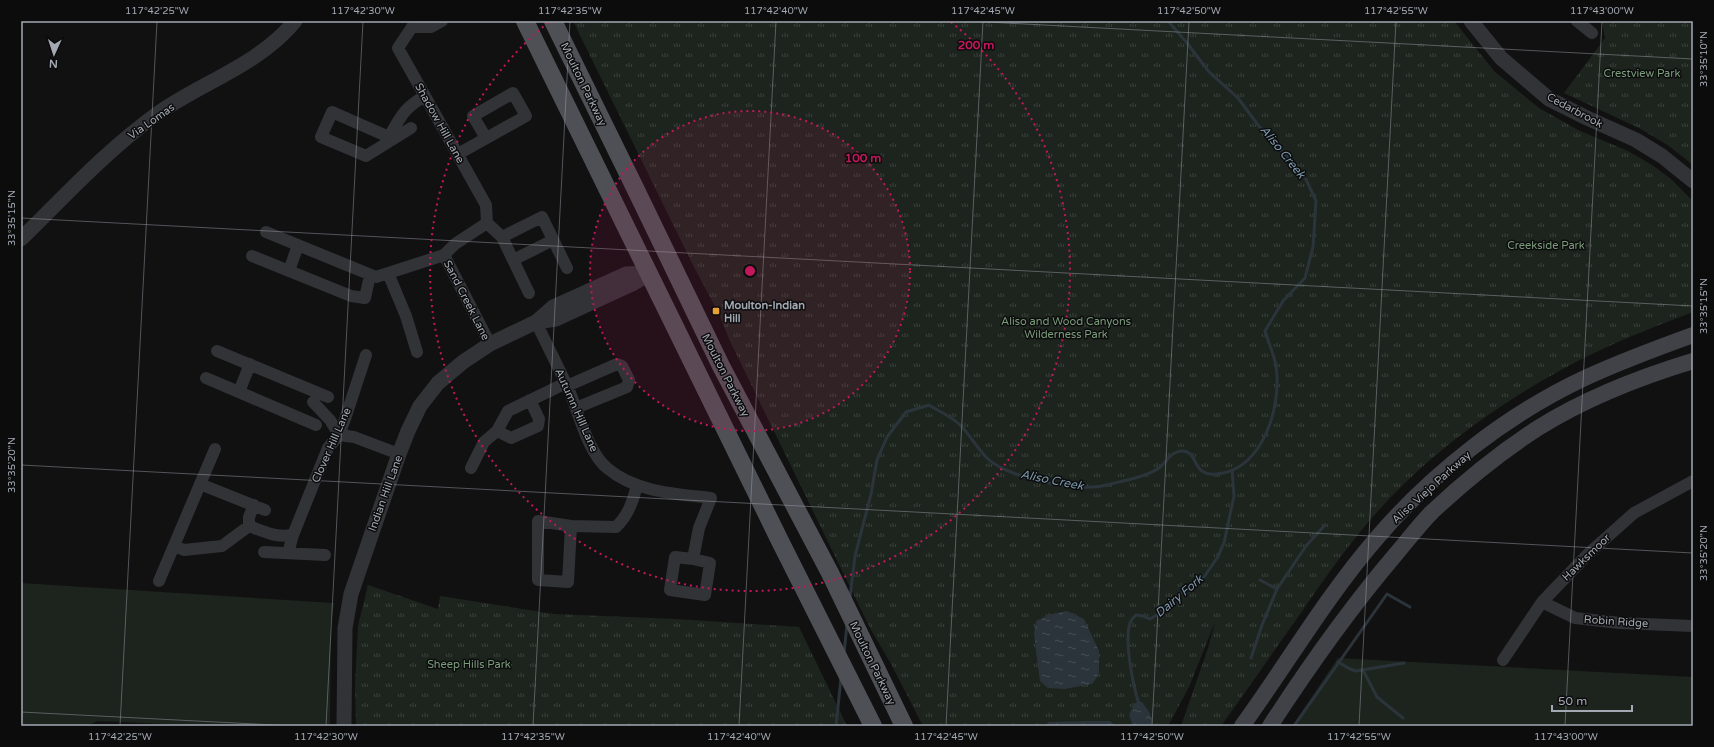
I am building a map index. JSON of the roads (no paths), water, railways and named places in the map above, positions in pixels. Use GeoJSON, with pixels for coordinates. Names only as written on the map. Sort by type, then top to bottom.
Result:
{"type":"FeatureCollection","features":[{"type":"Feature","properties":{"kind":"main road"},"geometry":{"type":"LineString","coordinates":[[524,21],[870,719]]}},
{"type":"Feature","properties":{"kind":"main road","name":"Moulton Parkway"},"geometry":{"type":"LineString","coordinates":[[553,21],[721,366],[830,574],[904,726]]}},
{"type":"Feature","properties":{"kind":"main road"},"geometry":{"type":"LineString","coordinates":[[636,190],[635,206],[638,221],[653,250],[653,268],[649,273]]}},
{"type":"Feature","properties":{"kind":"main road"},"geometry":{"type":"LineString","coordinates":[[649,273],[662,277],[667,282],[702,348],[721,366]]}},
{"type":"Feature","properties":{"kind":"main road","name":"Aliso Viejo Parkway"},"geometry":{"type":"LineString","coordinates":[[1242,726],[1336,589],[1376,538],[1453,464],[1496,431],[1543,400],[1640,354],[1693,335]]}},
{"type":"Feature","properties":{"kind":"main road","name":"Aliso Viejo Parkway"},"geometry":{"type":"LineString","coordinates":[[1270,726],[1315,658],[1372,582],[1431,513],[1474,474],[1538,428],[1576,407],[1654,373],[1693,361]]}},
{"type":"Feature","properties":{"kind":"street","name":"Via Lomas"},"geometry":{"type":"LineString","coordinates":[[21,239],[137,128],[159,112],[259,54],[275,42],[295,21]]}},
{"type":"Feature","properties":{"kind":"street","name":"Shadow Hill Lane"},"geometry":{"type":"LineString","coordinates":[[442,21],[431,27],[411,24],[398,48],[486,205],[487,223]]}},
{"type":"Feature","properties":{"kind":"street","name":"Cedarbrook"},"geometry":{"type":"LineString","coordinates":[[1472,21],[1501,58],[1550,99],[1587,118],[1636,140],[1662,156],[1693,181]]}},
{"type":"Feature","properties":{"kind":"street"},"geometry":{"type":"LineString","coordinates":[[1577,21],[1592,33]]}},
{"type":"Feature","properties":{"kind":"street"},"geometry":{"type":"LineString","coordinates":[[390,138],[404,111],[411,104],[425,96]]}},
{"type":"Feature","properties":{"kind":"street"},"geometry":{"type":"LineString","coordinates":[[390,138],[332,112],[321,136],[366,156],[390,138],[411,128]]}},
{"type":"Feature","properties":{"kind":"street"},"geometry":{"type":"LineString","coordinates":[[458,154],[486,138]]}},
{"type":"Feature","properties":{"kind":"street"},"geometry":{"type":"LineString","coordinates":[[502,237],[542,217],[567,268]]}},
{"type":"Feature","properties":{"kind":"street"},"geometry":{"type":"LineString","coordinates":[[266,232],[376,277],[444,255],[455,244],[487,223],[502,237],[529,293]]}},
{"type":"Feature","properties":{"kind":"street"},"geometry":{"type":"LineString","coordinates":[[513,260],[553,240]]}},
{"type":"Feature","properties":{"kind":"street"},"geometry":{"type":"LineString","coordinates":[[289,271],[298,245]]}},
{"type":"Feature","properties":{"kind":"street","name":"Sand Creek Lane"},"geometry":{"type":"LineString","coordinates":[[444,255],[490,344]]}},
{"type":"Feature","properties":{"kind":"street"},"geometry":{"type":"LineString","coordinates":[[252,256],[351,296],[365,298],[370,275]]}},
{"type":"Feature","properties":{"kind":"street"},"geometry":{"type":"LineString","coordinates":[[388,273],[406,316],[417,352]]}},
{"type":"Feature","properties":{"kind":"street","name":"Indian Hill Lane"},"geometry":{"type":"LineString","coordinates":[[344,726],[345,628],[351,594],[399,454],[420,406],[438,382],[463,362],[490,344],[536,322],[553,307],[626,274],[649,273]]}},
{"type":"Feature","properties":{"kind":"street","name":"Autumn Hill Lane"},"geometry":{"type":"LineString","coordinates":[[536,322],[566,385],[595,453],[606,468],[637,485],[653,490],[711,498],[699,528],[693,559]]}},
{"type":"Feature","properties":{"kind":"street"},"geometry":{"type":"LineString","coordinates":[[217,351],[250,364],[320,397],[330,420],[339,435],[354,437],[399,454]]}},
{"type":"Feature","properties":{"kind":"street","name":"Clover Hill Lane"},"geometry":{"type":"LineString","coordinates":[[289,553],[293,535],[328,448],[339,435],[366,355]]}},
{"type":"Feature","properties":{"kind":"street"},"geometry":{"type":"LineString","coordinates":[[239,392],[250,364]]}},
{"type":"Feature","properties":{"kind":"street"},"geometry":{"type":"LineString","coordinates":[[471,468],[484,442],[497,431],[508,411],[530,400],[617,364],[622,366],[629,380],[627,387],[576,408]]}},
{"type":"Feature","properties":{"kind":"street"},"geometry":{"type":"LineString","coordinates":[[206,378],[316,425]]}},
{"type":"Feature","properties":{"kind":"street"},"geometry":{"type":"LineString","coordinates":[[301,418],[320,397]]}},
{"type":"Feature","properties":{"kind":"street"},"geometry":{"type":"LineString","coordinates":[[497,431],[511,438],[538,426],[539,419],[530,400]]}},
{"type":"Feature","properties":{"kind":"street"},"geometry":{"type":"LineString","coordinates":[[159,581],[215,449]]}},
{"type":"Feature","properties":{"kind":"street","name":"Hawksmoor"},"geometry":{"type":"LineString","coordinates":[[1503,660],[1542,602],[1588,554],[1634,512],[1693,481]]}},
{"type":"Feature","properties":{"kind":"street"},"geometry":{"type":"LineString","coordinates":[[200,484],[265,510]]}},
{"type":"Feature","properties":{"kind":"street"},"geometry":{"type":"LineString","coordinates":[[571,526],[568,582],[538,580],[538,521],[571,526],[616,527],[624,519],[633,499],[637,485]]}},
{"type":"Feature","properties":{"kind":"street"},"geometry":{"type":"LineString","coordinates":[[249,526],[249,517],[254,505]]}},
{"type":"Feature","properties":{"kind":"street"},"geometry":{"type":"LineString","coordinates":[[249,526],[272,535],[293,535]]}},
{"type":"Feature","properties":{"kind":"street"},"geometry":{"type":"LineString","coordinates":[[174,546],[184,550],[222,546],[249,526]]}},
{"type":"Feature","properties":{"kind":"street"},"geometry":{"type":"LineString","coordinates":[[264,552],[325,555]]}},
{"type":"Feature","properties":{"kind":"street","name":"Robin Ridge"},"geometry":{"type":"LineString","coordinates":[[1542,602],[1575,618],[1620,623],[1693,626]]}},
{"type":"Feature","properties":{"kind":"water"},"geometry":{"type":"Polygon","coordinates":[[[1067,611],[1084,619],[1099,651],[1099,674],[1092,684],[1064,689],[1048,688],[1040,681],[1034,634],[1036,621],[1048,615],[1067,611]]]}},
{"type":"Feature","properties":{"kind":"water"},"geometry":{"type":"Polygon","coordinates":[[[1138,701],[1142,702],[1150,713],[1152,726],[1133,726],[1129,715],[1134,704],[1138,701]]]}},
{"type":"Feature","properties":{"kind":"water"},"geometry":{"type":"Polygon","coordinates":[[[1110,721],[1116,726],[1046,726],[1048,722],[1110,721]]]}},
{"type":"Feature","properties":{"kind":"waterway","name":"Aliso Creek"},"geometry":{"type":"LineString","coordinates":[[850,597],[855,556],[871,494],[877,460],[887,437],[906,412],[929,405],[956,421],[967,432],[984,455],[998,466],[1027,478],[1079,487],[1106,485],[1142,476],[1162,465],[1174,453],[1181,451],[1187,452],[1191,455],[1203,472],[1208,474],[1217,474],[1233,470],[1247,461],[1258,448],[1266,433],[1276,398],[1276,366],[1265,331],[1283,301],[1305,278],[1313,247],[1316,201],[1304,175],[1258,125],[1238,98],[1209,72],[1168,21]]}},
{"type":"Feature","properties":{"kind":"waterway","name":"Dairy Fork"},"geometry":{"type":"LineString","coordinates":[[1139,704],[1134,686],[1129,651],[1128,631],[1130,623],[1136,615],[1150,619],[1160,613],[1169,603],[1192,584],[1204,577],[1217,558],[1224,543],[1234,496],[1232,470]]}},
{"type":"Feature","properties":{"kind":"waterway"},"geometry":{"type":"LineString","coordinates":[[1260,580],[1277,589],[1306,546],[1325,525]]}},
{"type":"Feature","properties":{"kind":"waterway"},"geometry":{"type":"LineString","coordinates":[[1251,658],[1262,625],[1277,589]]}},
{"type":"Feature","properties":{"kind":"waterway"},"geometry":{"type":"LineString","coordinates":[[1294,726],[1387,594],[1410,607]]}},
{"type":"Feature","properties":{"kind":"waterway","name":"Aliso Creek"},"geometry":{"type":"LineString","coordinates":[[844,653],[847,624]]}},
{"type":"Feature","properties":{"kind":"waterway"},"geometry":{"type":"LineString","coordinates":[[1338,662],[1356,671],[1404,663]]}},
{"type":"Feature","properties":{"kind":"waterway"},"geometry":{"type":"LineString","coordinates":[[1363,670],[1377,697],[1403,718]]}},
{"type":"Feature","properties":{"kind":"waterway","name":"Aliso Creek"},"geometry":{"type":"LineString","coordinates":[[836,726],[841,678]]}},
{"type":"Feature","properties":{"kind":"place","name":"Moulton-Indian Hill"},"geometry":{"type":"Point","coordinates":[716,311]}},
{"type":"Feature","properties":{"kind":"park label","name":"Crestview Park"},"geometry":{"type":"Point","coordinates":[1642,73]}},
{"type":"Feature","properties":{"kind":"park label","name":"Creekside Park"},"geometry":{"type":"Point","coordinates":[1546,245]}},
{"type":"Feature","properties":{"kind":"park label","name":"Aliso and Wood Canyons Wilderness Park"},"geometry":{"type":"Point","coordinates":[1066,327]}},
{"type":"Feature","properties":{"kind":"park label","name":"Sheep Hills Park"},"geometry":{"type":"Point","coordinates":[469,664]}}]}
